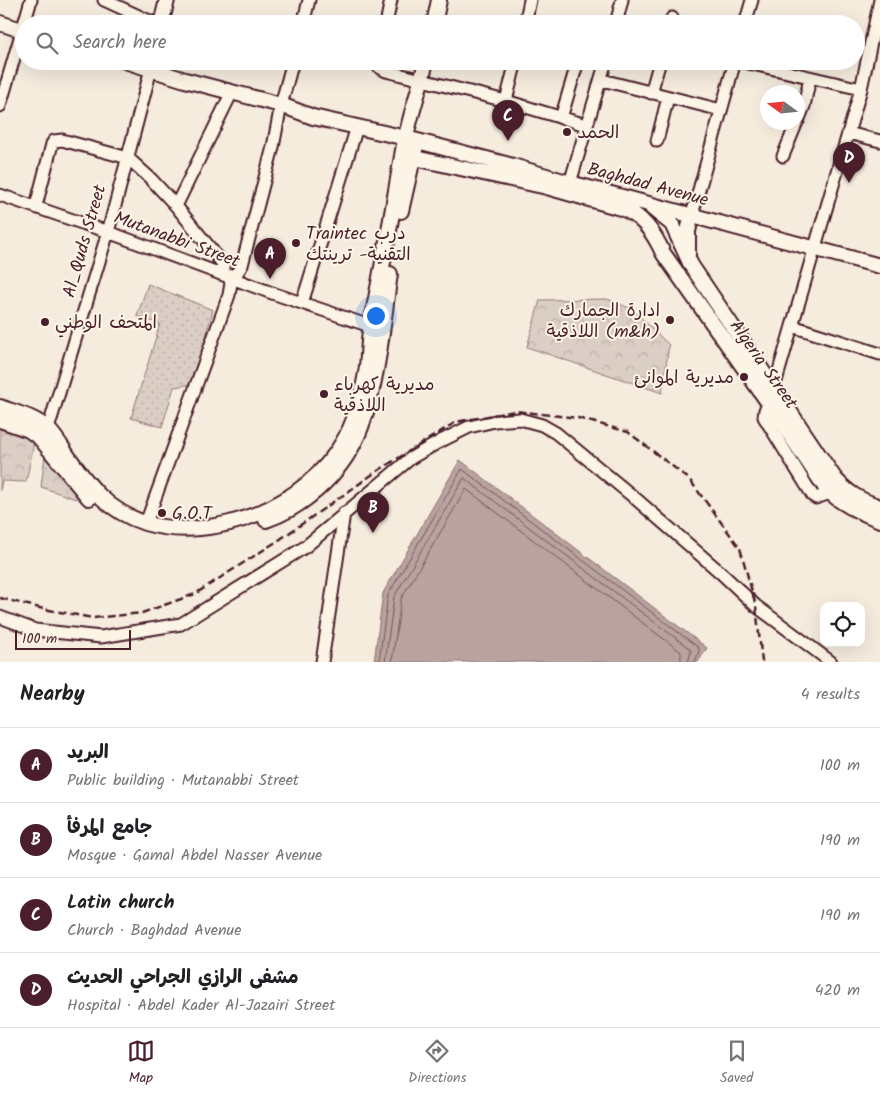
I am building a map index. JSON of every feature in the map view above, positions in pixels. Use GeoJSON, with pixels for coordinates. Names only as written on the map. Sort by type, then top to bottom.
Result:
{"type":"FeatureCollection","features":[{"type":"Feature","properties":{"kind":"main road"},"geometry":{"type":"LineString","coordinates":[[163,15],[167,0]]}},
{"type":"Feature","properties":{"kind":"main road"},"geometry":{"type":"LineString","coordinates":[[436,15],[439,0]]}},
{"type":"Feature","properties":{"kind":"main road"},"geometry":{"type":"LineString","coordinates":[[0,23],[15,26]]}},
{"type":"Feature","properties":{"kind":"main road","name":"Baghdad Avenue"},"geometry":{"type":"LineString","coordinates":[[167,70],[313,117],[412,139],[513,166],[570,183],[635,206]]}},
{"type":"Feature","properties":{"kind":"main road"},"geometry":{"type":"LineString","coordinates":[[0,420],[48,429],[92,490],[104,501],[131,517],[146,523],[184,528],[226,524],[266,511],[302,489],[331,459],[343,443],[353,423],[366,373],[370,326],[412,139],[424,70]]}},
{"type":"Feature","properties":{"kind":"main road"},"geometry":{"type":"LineString","coordinates":[[0,407],[32,425],[40,438],[88,498],[102,510],[120,521],[140,529],[182,536],[227,532],[271,518],[300,503],[337,470],[362,427],[369,404],[375,370],[408,156]]}},
{"type":"Feature","properties":{"kind":"main road","name":"Baghdad Avenue"},"geometry":{"type":"LineString","coordinates":[[408,156],[635,206],[692,215],[880,266]]}},
{"type":"Feature","properties":{"kind":"main road","name":"Algeria Street"},"geometry":{"type":"LineString","coordinates":[[635,206],[660,213],[672,224],[690,265],[774,388],[830,486],[880,507]]}},
{"type":"Feature","properties":{"kind":"main road","name":"Algeria Street"},"geometry":{"type":"LineString","coordinates":[[635,206],[639,218],[650,230],[663,252],[769,403],[830,486],[851,508],[880,520]]}},
{"type":"Feature","properties":{"kind":"main road"},"geometry":{"type":"LineString","coordinates":[[690,265],[687,240],[692,215]]}},
{"type":"Feature","properties":{"kind":"main road"},"geometry":{"type":"LineString","coordinates":[[769,403],[774,388]]}},
{"type":"Feature","properties":{"kind":"street"},"geometry":{"type":"LineString","coordinates":[[27,15],[31,0]]}},
{"type":"Feature","properties":{"kind":"street"},"geometry":{"type":"LineString","coordinates":[[104,0],[136,15]]}},
{"type":"Feature","properties":{"kind":"street"},"geometry":{"type":"LineString","coordinates":[[305,15],[309,0]]}},
{"type":"Feature","properties":{"kind":"street"},"geometry":{"type":"LineString","coordinates":[[388,15],[391,0]]}},
{"type":"Feature","properties":{"kind":"street"},"geometry":{"type":"LineString","coordinates":[[527,15],[530,0]]}},
{"type":"Feature","properties":{"kind":"street"},"geometry":{"type":"LineString","coordinates":[[618,15],[622,0]]}},
{"type":"Feature","properties":{"kind":"street"},"geometry":{"type":"LineString","coordinates":[[748,15],[752,0]]}},
{"type":"Feature","properties":{"kind":"street"},"geometry":{"type":"LineString","coordinates":[[865,67],[879,5]]}},
{"type":"Feature","properties":{"kind":"street"},"geometry":{"type":"LineString","coordinates":[[0,106],[15,55]]}},
{"type":"Feature","properties":{"kind":"street","name":"Al_Quds Street"},"geometry":{"type":"LineString","coordinates":[[48,429],[108,232],[151,70]]}},
{"type":"Feature","properties":{"kind":"street"},"geometry":{"type":"LineString","coordinates":[[225,275],[237,273],[242,265],[273,147],[290,70]]}},
{"type":"Feature","properties":{"kind":"street"},"geometry":{"type":"LineString","coordinates":[[382,70],[586,125]]}},
{"type":"Feature","properties":{"kind":"street"},"geometry":{"type":"LineString","coordinates":[[506,102],[514,70]]}},
{"type":"Feature","properties":{"kind":"street"},"geometry":{"type":"LineString","coordinates":[[561,118],[575,70]]}},
{"type":"Feature","properties":{"kind":"street"},"geometry":{"type":"LineString","coordinates":[[570,183],[604,70]]}},
{"type":"Feature","properties":{"kind":"street"},"geometry":{"type":"LineString","coordinates":[[651,93],[657,70]]}},
{"type":"Feature","properties":{"kind":"street"},"geometry":{"type":"LineString","coordinates":[[692,215],[732,70]]}},
{"type":"Feature","properties":{"kind":"street"},"geometry":{"type":"LineString","coordinates":[[777,70],[860,89]]}},
{"type":"Feature","properties":{"kind":"street"},"geometry":{"type":"LineString","coordinates":[[774,388],[848,133],[864,70]]}},
{"type":"Feature","properties":{"kind":"street"},"geometry":{"type":"LineString","coordinates":[[805,101],[810,78]]}},
{"type":"Feature","properties":{"kind":"street"},"geometry":{"type":"LineString","coordinates":[[602,80],[721,110]]}},
{"type":"Feature","properties":{"kind":"street"},"geometry":{"type":"LineString","coordinates":[[176,206],[232,92]]}},
{"type":"Feature","properties":{"kind":"street"},"geometry":{"type":"LineString","coordinates":[[657,141],[668,97]]}},
{"type":"Feature","properties":{"kind":"street"},"geometry":{"type":"LineString","coordinates":[[302,303],[357,127]]}},
{"type":"Feature","properties":{"kind":"street"},"geometry":{"type":"LineString","coordinates":[[783,156],[794,130]]}},
{"type":"Feature","properties":{"kind":"street"},"geometry":{"type":"LineString","coordinates":[[848,133],[880,141]]}},
{"type":"Feature","properties":{"kind":"street"},"geometry":{"type":"LineString","coordinates":[[36,206],[54,141],[62,140],[128,158],[176,206],[223,264],[225,275],[231,283],[229,295],[146,523]]}},
{"type":"Feature","properties":{"kind":"street","name":"Mutanabbi Street"},"geometry":{"type":"LineString","coordinates":[[0,195],[36,206],[370,326]]}},
{"type":"Feature","properties":{"kind":"street"},"geometry":{"type":"LineString","coordinates":[[792,326],[880,354]]}},
{"type":"Feature","properties":{"kind":"street"},"geometry":{"type":"LineString","coordinates":[[0,618],[35,630],[101,636],[180,624],[305,547],[411,458],[469,427],[495,421],[520,419],[542,425],[556,433],[636,499],[756,606],[831,662]]}},
{"type":"Feature","properties":{"kind":"street"},"geometry":{"type":"LineString","coordinates":[[322,662],[344,513]]}},
{"type":"Feature","properties":{"kind":"green space"},"geometry":{"type":"Polygon","coordinates":[[[148,284],[213,310],[193,384],[174,387],[162,427],[131,418],[160,324],[137,316],[148,284]]]}},
{"type":"Feature","properties":{"kind":"green space"},"geometry":{"type":"Polygon","coordinates":[[[607,299],[632,309],[669,345],[662,393],[527,347],[540,300],[607,299]]]}},
{"type":"Feature","properties":{"kind":"green space"},"geometry":{"type":"Polygon","coordinates":[[[0,429],[35,438],[26,482],[2,481],[0,491],[0,429]]]}},
{"type":"Feature","properties":{"kind":"green space"},"geometry":{"type":"Polygon","coordinates":[[[45,455],[77,493],[76,499],[41,487],[45,455]]]}},
{"type":"Feature","properties":{"kind":"water"},"geometry":{"type":"Polygon","coordinates":[[[460,460],[707,648],[698,662],[374,662],[383,593],[460,460]]]}},
{"type":"Feature","properties":{"kind":"railway"},"geometry":{"type":"LineString","coordinates":[[0,598],[44,609],[93,618],[142,613],[195,594],[279,540],[376,472],[456,422],[515,411],[578,418],[628,432],[689,479],[740,548],[756,606],[762,662]]}},
{"type":"Feature","properties":{"kind":"place","name":"الحمد"},"geometry":{"type":"Point","coordinates":[567,132]}},
{"type":"Feature","properties":{"kind":"place","name":"Latin church"},"geometry":{"type":"Point","coordinates":[508,141]}},
{"type":"Feature","properties":{"kind":"place","name":"مشفى الرازي الجراحي الحديث"},"geometry":{"type":"Point","coordinates":[849,183]}},
{"type":"Feature","properties":{"kind":"place","name":"Traintec درب التقنية- ترينتك"},"geometry":{"type":"Point","coordinates":[296,243]}},
{"type":"Feature","properties":{"kind":"place","name":"البريد"},"geometry":{"type":"Point","coordinates":[270,279]}},
{"type":"Feature","properties":{"kind":"place","name":"ادارة الجمارك اللاذقية (m&h)"},"geometry":{"type":"Point","coordinates":[670,320]}},
{"type":"Feature","properties":{"kind":"place","name":"المتحف الوطني"},"geometry":{"type":"Point","coordinates":[45,322]}},
{"type":"Feature","properties":{"kind":"place","name":"مديرية الموانئ"},"geometry":{"type":"Point","coordinates":[744,377]}},
{"type":"Feature","properties":{"kind":"place","name":"مديرية كهرباء اللاذقية"},"geometry":{"type":"Point","coordinates":[324,394]}},
{"type":"Feature","properties":{"kind":"place","name":"G.O.T"},"geometry":{"type":"Point","coordinates":[162,513]}},
{"type":"Feature","properties":{"kind":"place","name":"جامع المرفأ"},"geometry":{"type":"Point","coordinates":[373,533]}}]}
